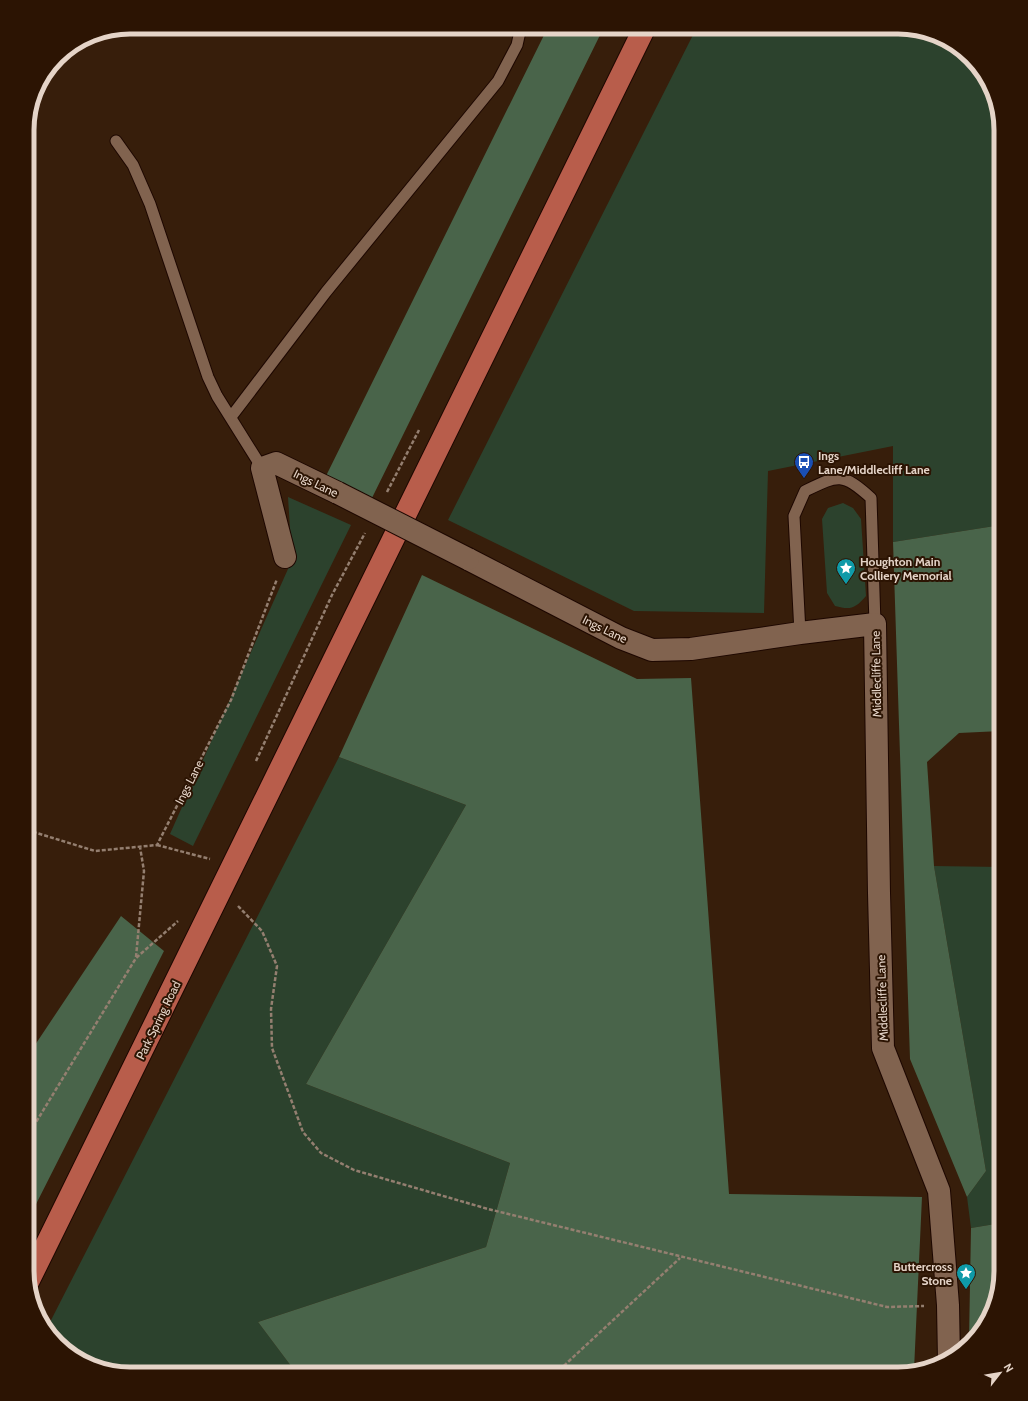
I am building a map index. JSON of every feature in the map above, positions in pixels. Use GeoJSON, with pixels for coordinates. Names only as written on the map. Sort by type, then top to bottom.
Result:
{"type":"FeatureCollection","features":[{"type":"Feature","properties":{"kind":"main road","name":"Park Spring Road"},"geometry":{"type":"LineString","coordinates":[[34,1270],[218,899],[284,759],[642,34]]}},
{"type":"Feature","properties":{"kind":"street","name":"Ings Lane"},"geometry":{"type":"LineString","coordinates":[[262,468],[276,463],[338,493],[621,638],[652,650],[691,649],[875,624]]}},
{"type":"Feature","properties":{"kind":"street"},"geometry":{"type":"LineString","coordinates":[[262,468],[285,557]]}},
{"type":"Feature","properties":{"kind":"street","name":"Middlecliffe Lane"},"geometry":{"type":"LineString","coordinates":[[875,624],[878,893],[883,1048],[939,1191],[948,1305],[948,1353]]}},
{"type":"Feature","properties":{"kind":"lane"},"geometry":{"type":"LineString","coordinates":[[231,417],[326,292],[498,81],[517,45],[519,34]]}},
{"type":"Feature","properties":{"kind":"lane"},"geometry":{"type":"LineString","coordinates":[[116,141],[133,165],[150,204],[208,377],[217,396],[262,468]]}},
{"type":"Feature","properties":{"kind":"lane"},"geometry":{"type":"LineString","coordinates":[[800,633],[794,516],[805,491],[833,478],[853,482],[871,498],[875,624]]}},
{"type":"Feature","properties":{"kind":"path"},"geometry":{"type":"LineString","coordinates":[[384,497],[421,426]]}},
{"type":"Feature","properties":{"kind":"path"},"geometry":{"type":"LineString","coordinates":[[254,767],[332,595],[366,532]]}},
{"type":"Feature","properties":{"kind":"path","name":"Ings Lane"},"geometry":{"type":"LineString","coordinates":[[157,844],[231,700],[285,557]]}},
{"type":"Feature","properties":{"kind":"path"},"geometry":{"type":"LineString","coordinates":[[34,832],[95,851],[157,844],[211,860]]}},
{"type":"Feature","properties":{"kind":"path"},"geometry":{"type":"LineString","coordinates":[[136,958],[144,871],[140,847]]}},
{"type":"Feature","properties":{"kind":"path"},"geometry":{"type":"LineString","coordinates":[[208,866],[214,852]]}},
{"type":"Feature","properties":{"kind":"path"},"geometry":{"type":"LineString","coordinates":[[218,899],[238,906],[262,931],[277,966],[272,1009],[272,1048],[303,1132],[321,1153],[354,1170],[488,1209],[680,1257],[887,1307],[948,1305]]}},
{"type":"Feature","properties":{"kind":"path"},"geometry":{"type":"LineString","coordinates":[[34,1126],[136,958],[180,920]]}},
{"type":"Feature","properties":{"kind":"path"},"geometry":{"type":"LineString","coordinates":[[562,1367],[680,1257]]}},
{"type":"Feature","properties":{"kind":"green space"},"geometry":{"type":"Polygon","coordinates":[[[545,34],[601,34],[369,504],[324,480],[545,34]]]}},
{"type":"Feature","properties":{"kind":"green space"},"geometry":{"type":"Polygon","coordinates":[[[693,34],[904,34],[929,39],[940,44],[951,50],[970,67],[987,93],[991,105],[994,130],[994,526],[893,542],[893,446],[768,471],[764,613],[634,611],[448,520],[693,34]]]}},
{"type":"Feature","properties":{"kind":"green space"},"geometry":{"type":"Polygon","coordinates":[[[288,497],[351,525],[193,846],[170,834],[292,560],[288,497]]]}},
{"type":"Feature","properties":{"kind":"green space"},"geometry":{"type":"Polygon","coordinates":[[[843,503],[853,508],[861,519],[866,596],[859,604],[848,608],[835,606],[827,593],[822,519],[828,508],[843,503]]]}},
{"type":"Feature","properties":{"kind":"green space"},"geometry":{"type":"Polygon","coordinates":[[[994,526],[994,731],[959,733],[927,762],[934,866],[986,1171],[967,1197],[910,1059],[893,542],[994,526]]]}},
{"type":"Feature","properties":{"kind":"green space"},"geometry":{"type":"Polygon","coordinates":[[[422,575],[637,679],[691,678],[729,1194],[922,1197],[914,1365],[898,1367],[292,1367],[258,1322],[486,1247],[510,1163],[306,1084],[466,805],[339,757],[422,575]]]}},
{"type":"Feature","properties":{"kind":"green space"},"geometry":{"type":"Polygon","coordinates":[[[339,757],[466,805],[306,1084],[510,1163],[486,1247],[258,1322],[292,1367],[124,1367],[111,1365],[99,1362],[77,1351],[58,1334],[50,1323],[339,757]]]}},
{"type":"Feature","properties":{"kind":"green space"},"geometry":{"type":"Polygon","coordinates":[[[934,866],[994,867],[994,1224],[971,1228],[967,1197],[986,1171],[934,866]]]}},
{"type":"Feature","properties":{"kind":"green space"},"geometry":{"type":"Polygon","coordinates":[[[121,916],[164,951],[34,1208],[34,1046],[121,916]]]}},
{"type":"Feature","properties":{"kind":"green space"},"geometry":{"type":"Polygon","coordinates":[[[994,1224],[994,1271],[991,1296],[987,1308],[969,1335],[971,1228],[994,1224]]]}},
{"type":"Feature","properties":{"kind":"place","name":"Ings Lane/Middlecliff Lane"},"geometry":{"type":"Point","coordinates":[804,479]}},
{"type":"Feature","properties":{"kind":"place","name":"Houghton Main Colliery Memorial"},"geometry":{"type":"Point","coordinates":[846,585]}},
{"type":"Feature","properties":{"kind":"place","name":"Buttercross Stone"},"geometry":{"type":"Point","coordinates":[966,1290]}}]}
